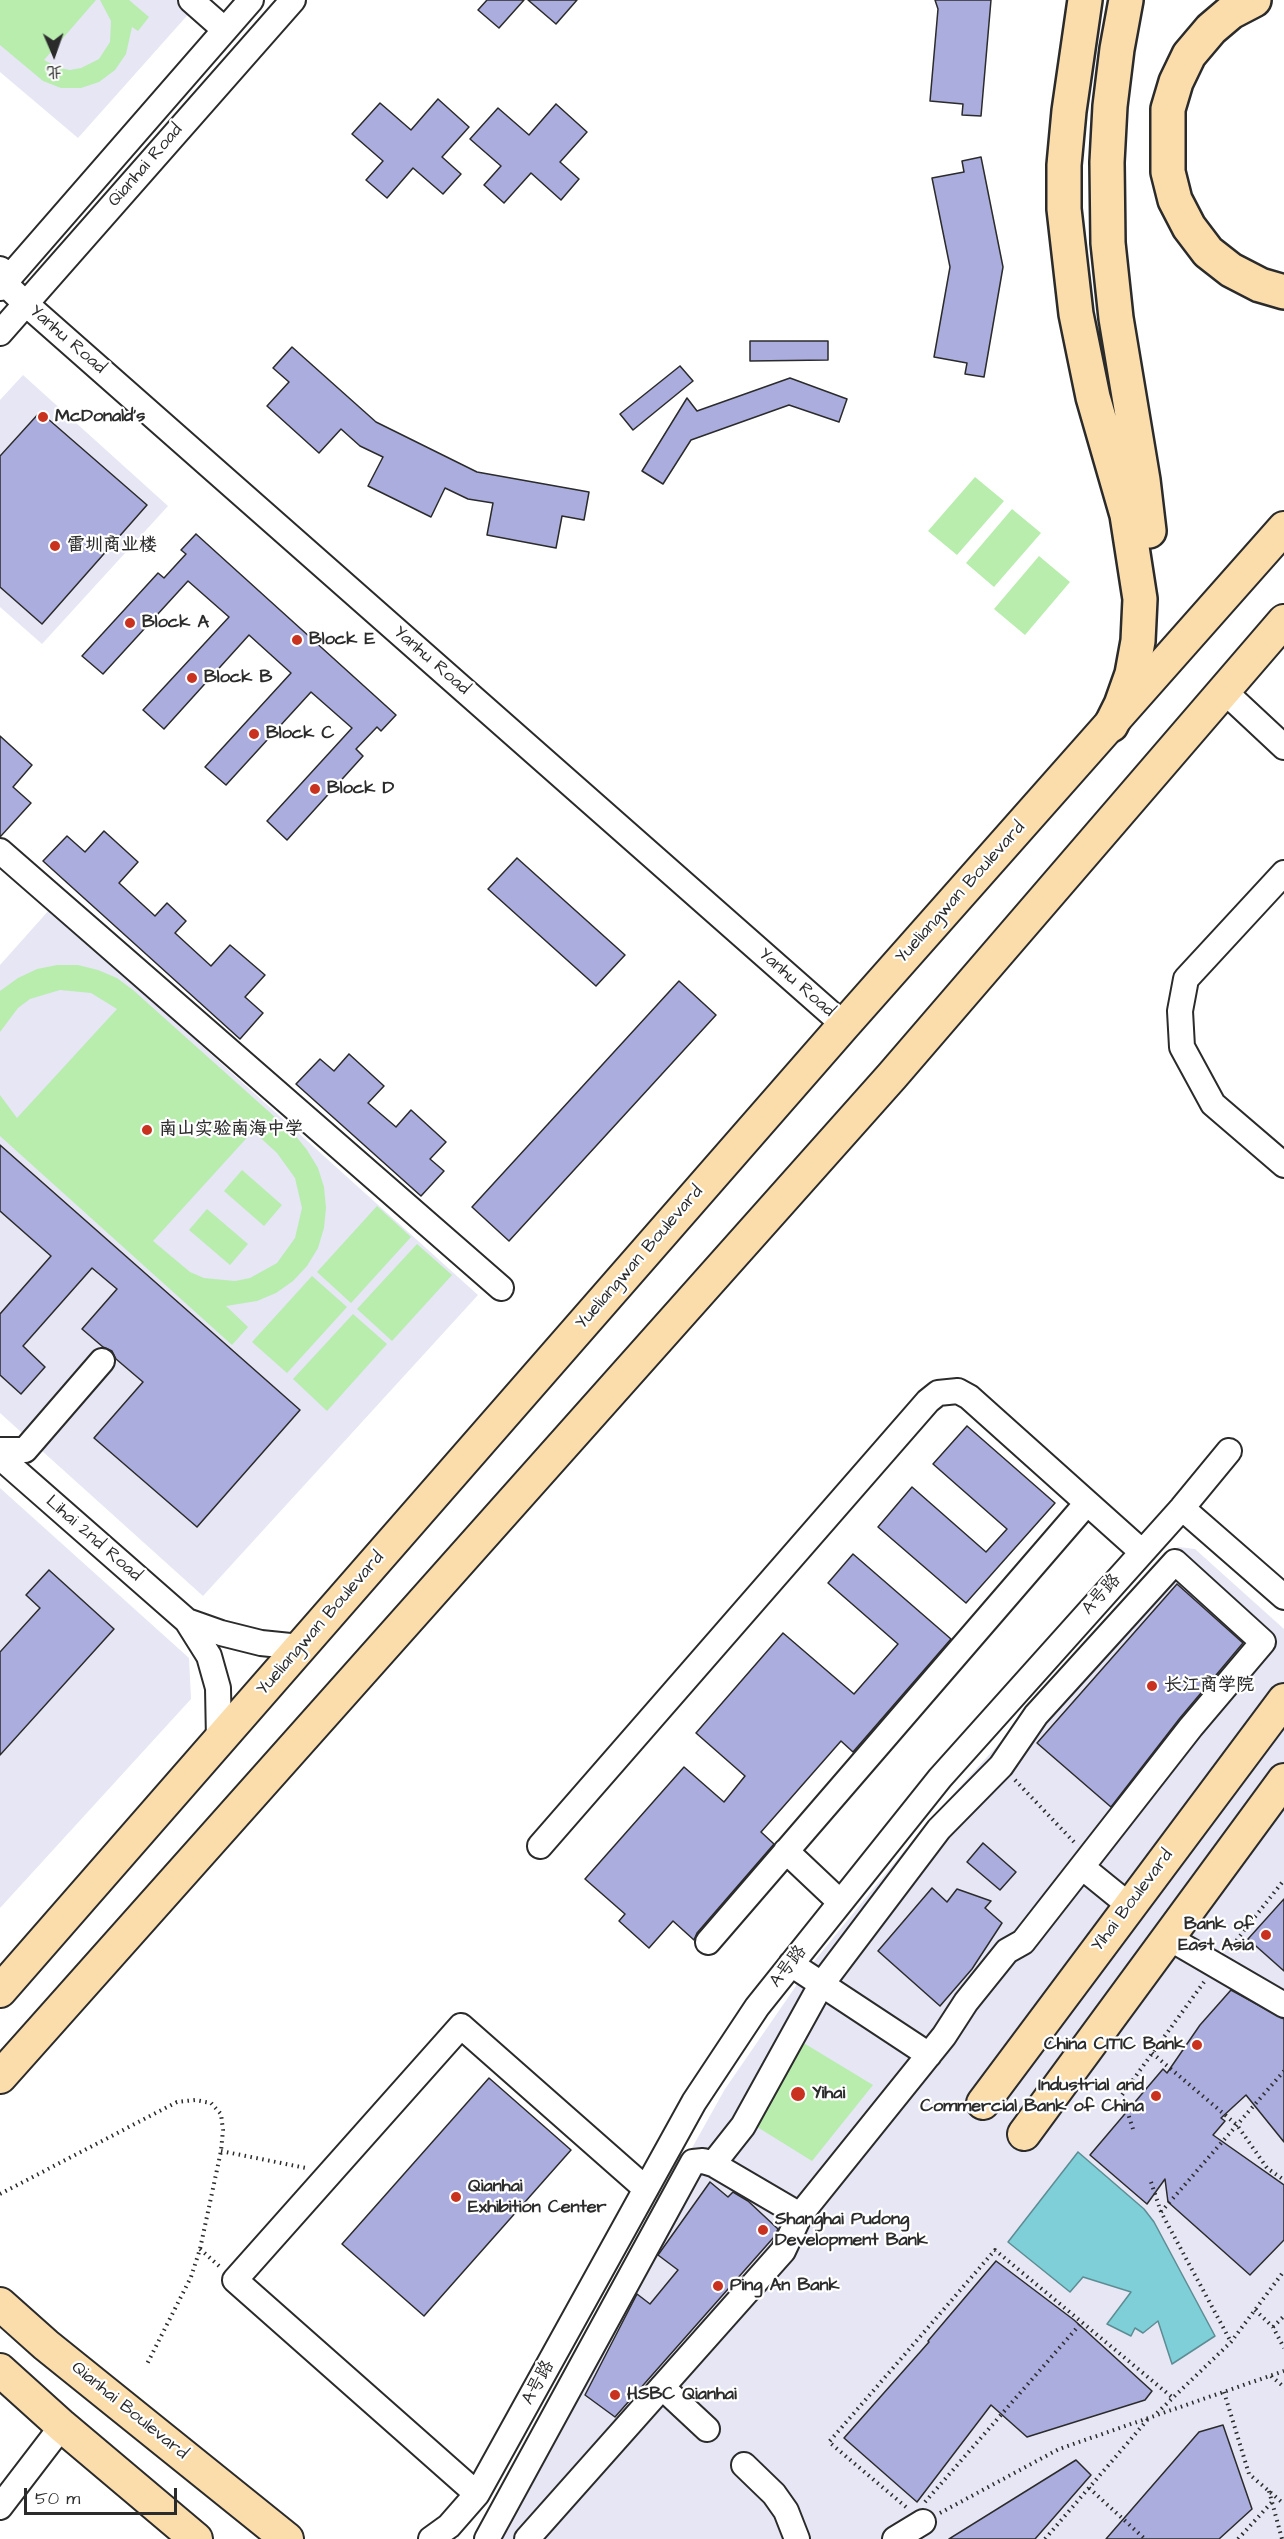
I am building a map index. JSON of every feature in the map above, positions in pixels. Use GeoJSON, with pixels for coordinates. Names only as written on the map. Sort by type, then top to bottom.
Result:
{"type":"FeatureCollection","features":[{"type":"Feature","properties":{"kind":"highway"},"geometry":{"type":"LineString","coordinates":[[1085,0],[1066,143],[1065,220],[1076,314],[1093,397],[1127,515],[1138,578],[1140,623]]}},
{"type":"Feature","properties":{"kind":"highway"},"geometry":{"type":"LineString","coordinates":[[1111,724],[1121,705],[1132,674],[1148,567],[1147,506],[1116,318],[1108,232],[1107,162],[1110,106],[1126,0]]}},
{"type":"Feature","properties":{"kind":"highway"},"geometry":{"type":"LineString","coordinates":[[1254,0],[1224,17],[1189,55],[1176,82],[1168,109],[1168,172],[1175,200],[1189,227],[1208,252],[1231,270],[1260,285],[1284,292]]}},
{"type":"Feature","properties":{"kind":"main road","name":"Yueliangwan Boulevard"},"geometry":{"type":"LineString","coordinates":[[0,1990],[844,1025],[1284,528]]}},
{"type":"Feature","properties":{"kind":"main road"},"geometry":{"type":"LineString","coordinates":[[0,2077],[892,1077],[1284,621]]}},
{"type":"Feature","properties":{"kind":"main road","name":"Yihai Boulevard"},"geometry":{"type":"LineString","coordinates":[[983,2103],[1284,1700]]}},
{"type":"Feature","properties":{"kind":"main road"},"geometry":{"type":"LineString","coordinates":[[1024,2134],[1284,1780]]}},
{"type":"Feature","properties":{"kind":"main road","name":"Qianhai Boulevard"},"geometry":{"type":"LineString","coordinates":[[0,2304],[46,2345],[287,2539]]}},
{"type":"Feature","properties":{"kind":"main road"},"geometry":{"type":"LineString","coordinates":[[0,2370],[62,2426],[196,2539]]}},
{"type":"Feature","properties":{"kind":"street"},"geometry":{"type":"LineString","coordinates":[[191,0],[225,30]]}},
{"type":"Feature","properties":{"kind":"street","name":"Qianhai Road"},"geometry":{"type":"LineString","coordinates":[[1,280],[251,0]]}},
{"type":"Feature","properties":{"kind":"street","name":"Qianhai Road"},"geometry":{"type":"LineString","coordinates":[[0,333],[293,0]]}},
{"type":"Feature","properties":{"kind":"street","name":"Yanhu Road"},"geometry":{"type":"LineString","coordinates":[[1,280],[844,1025]]}},
{"type":"Feature","properties":{"kind":"street"},"geometry":{"type":"LineString","coordinates":[[1223,690],[1284,747]]}},
{"type":"Feature","properties":{"kind":"street"},"geometry":{"type":"LineString","coordinates":[[0,851],[501,1288]]}},
{"type":"Feature","properties":{"kind":"street"},"geometry":{"type":"LineString","coordinates":[[1284,873],[1186,979],[1180,1011],[1182,1047],[1194,1073],[1213,1104],[1284,1165]]}},
{"type":"Feature","properties":{"kind":"street"},"geometry":{"type":"LineString","coordinates":[[0,1450],[25,1450],[102,1361]]}},
{"type":"Feature","properties":{"kind":"street"},"geometry":{"type":"LineString","coordinates":[[540,1846],[912,1419],[938,1393],[958,1390],[969,1397],[1141,1551]]}},
{"type":"Feature","properties":{"kind":"street","name":"A号路"},"geometry":{"type":"LineString","coordinates":[[431,2539],[448,2526],[477,2494],[718,2063],[791,1964],[940,1778],[1141,1551],[1182,1508],[1229,1451]]}},
{"type":"Feature","properties":{"kind":"street","name":"Lihai 2nd Road"},"geometry":{"type":"LineString","coordinates":[[0,1457],[187,1621],[209,1656],[218,1688],[219,1740]]}},
{"type":"Feature","properties":{"kind":"street"},"geometry":{"type":"LineString","coordinates":[[708,1942],[1087,1503]]}},
{"type":"Feature","properties":{"kind":"street"},"geometry":{"type":"LineString","coordinates":[[1182,1508],[1284,1597]]}},
{"type":"Feature","properties":{"kind":"street"},"geometry":{"type":"LineString","coordinates":[[527,2539],[783,2251],[800,2216],[944,2036],[966,2002],[1007,1951],[1023,1942],[1191,1727],[1263,1642],[1175,1562],[1036,1715],[1001,1766],[939,1829],[821,1985],[743,2127],[713,2164]]}},
{"type":"Feature","properties":{"kind":"street","name":"Lihai 2nd Road"},"geometry":{"type":"LineString","coordinates":[[187,1621],[221,1633],[261,1643],[300,1647]]}},
{"type":"Feature","properties":{"kind":"street"},"geometry":{"type":"LineString","coordinates":[[786,1851],[840,1902]]}},
{"type":"Feature","properties":{"kind":"street"},"geometry":{"type":"LineString","coordinates":[[1085,1863],[1130,1906]]}},
{"type":"Feature","properties":{"kind":"street"},"geometry":{"type":"LineString","coordinates":[[1169,1938],[1284,2005]]}},
{"type":"Feature","properties":{"kind":"street"},"geometry":{"type":"LineString","coordinates":[[791,1964],[928,2055]]}},
{"type":"Feature","properties":{"kind":"street"},"geometry":{"type":"LineString","coordinates":[[477,2494],[235,2280],[462,2026],[646,2189]]}},
{"type":"Feature","properties":{"kind":"street"},"geometry":{"type":"LineString","coordinates":[[487,2539],[689,2166],[698,2161],[713,2164],[800,2216]]}},
{"type":"Feature","properties":{"kind":"street"},"geometry":{"type":"LineString","coordinates":[[662,2387],[708,2429]]}},
{"type":"Feature","properties":{"kind":"street"},"geometry":{"type":"LineString","coordinates":[[0,2507],[62,2426]]}},
{"type":"Feature","properties":{"kind":"street"},"geometry":{"type":"LineString","coordinates":[[744,2465],[780,2502],[797,2539]]}},
{"type":"Feature","properties":{"kind":"street"},"geometry":{"type":"LineString","coordinates":[[895,2539],[919,2518]]}},
{"type":"Feature","properties":{"kind":"path"},"geometry":{"type":"LineString","coordinates":[[1001,1766],[1085,1863]]}},
{"type":"Feature","properties":{"kind":"path"},"geometry":{"type":"LineString","coordinates":[[1133,2129],[1122,2095],[1216,1965],[1284,1880]]}},
{"type":"Feature","properties":{"kind":"path"},"geometry":{"type":"LineString","coordinates":[[1152,2053],[1237,2125],[1267,2168],[1284,2180]]}},
{"type":"Feature","properties":{"kind":"path"},"geometry":{"type":"LineString","coordinates":[[1161,2212],[1284,2071]]}},
{"type":"Feature","properties":{"kind":"path"},"geometry":{"type":"LineString","coordinates":[[0,2194],[177,2102],[195,2100],[211,2103],[221,2114],[223,2130],[221,2151],[200,2249],[190,2277],[146,2366]]}},
{"type":"Feature","properties":{"kind":"path"},"geometry":{"type":"LineString","coordinates":[[221,2151],[296,2167],[334,2169]]}},
{"type":"Feature","properties":{"kind":"path"},"geometry":{"type":"LineString","coordinates":[[1151,2182],[1161,2212],[1231,2342]]}},
{"type":"Feature","properties":{"kind":"path"},"geometry":{"type":"LineString","coordinates":[[919,2518],[829,2442],[996,2250],[1173,2398]]}},
{"type":"Feature","properties":{"kind":"path"},"geometry":{"type":"LineString","coordinates":[[1045,2539],[1152,2417],[1231,2342],[1284,2271]]}},
{"type":"Feature","properties":{"kind":"path"},"geometry":{"type":"LineString","coordinates":[[1255,2310],[1274,2327],[1284,2348]]}},
{"type":"Feature","properties":{"kind":"path"},"geometry":{"type":"LineString","coordinates":[[1274,2327],[1284,2316]]}},
{"type":"Feature","properties":{"kind":"path"},"geometry":{"type":"LineString","coordinates":[[919,2518],[1082,2322]]}},
{"type":"Feature","properties":{"kind":"path"},"geometry":{"type":"LineString","coordinates":[[919,2518],[1059,2449],[1284,2371]]}},
{"type":"Feature","properties":{"kind":"path"},"geometry":{"type":"LineString","coordinates":[[1271,2375],[1284,2387]]}},
{"type":"Feature","properties":{"kind":"path"},"geometry":{"type":"LineString","coordinates":[[1224,2392],[1249,2474],[1283,2501]]}},
{"type":"Feature","properties":{"kind":"path"},"geometry":{"type":"LineString","coordinates":[[1089,2488],[1145,2539]]}},
{"type":"Feature","properties":{"kind":"path"},"geometry":{"type":"LineString","coordinates":[[1269,2490],[1282,2539]]}},
{"type":"Feature","properties":{"kind":"path"},"geometry":{"type":"LineString","coordinates":[[1238,2539],[1272,2502]]}},
{"type":"Feature","properties":{"kind":"shaded area"},"geometry":{"type":"Polygon","coordinates":[[[0,0],[201,0],[78,138],[0,72],[0,0]]]}},
{"type":"Feature","properties":{"kind":"shaded area","name":"雷圳商业楼"},"geometry":{"type":"Polygon","coordinates":[[[23,375],[168,506],[42,644],[0,607],[0,400],[23,375]]]}},
{"type":"Feature","properties":{"kind":"shaded area","name":"南山实验南海中学"},"geometry":{"type":"Polygon","coordinates":[[[50,909],[478,1295],[203,1596],[0,1413],[0,965],[50,909]]]}},
{"type":"Feature","properties":{"kind":"shaded area"},"geometry":{"type":"Polygon","coordinates":[[[0,1488],[189,1658],[191,1699],[0,1908],[0,1488]]]}},
{"type":"Feature","properties":{"kind":"shaded area"},"geometry":{"type":"Polygon","coordinates":[[[1178,1547],[1195,1549],[1284,1629],[1284,2539],[473,2539],[725,2089],[807,1970],[926,1824],[1178,1547]]]}},
{"type":"Feature","properties":{"kind":"green space"},"geometry":{"type":"Polygon","coordinates":[[[0,0],[96,0],[44,60],[59,68],[70,70],[81,68],[99,59],[110,42],[111,21],[100,0],[129,0],[149,17],[138,31],[132,27],[126,54],[115,70],[99,82],[81,88],[61,88],[43,81],[0,45],[0,0]]]}},
{"type":"Feature","properties":{"kind":"green space"},"geometry":{"type":"Polygon","coordinates":[[[975,477],[1004,501],[957,555],[928,531],[975,477]]]}},
{"type":"Feature","properties":{"kind":"green space"},"geometry":{"type":"Polygon","coordinates":[[[1012,509],[1041,533],[994,587],[966,563],[1012,509]]]}},
{"type":"Feature","properties":{"kind":"green space"},"geometry":{"type":"Polygon","coordinates":[[[1039,556],[1070,582],[1025,635],[994,609],[1039,556]]]}},
{"type":"Feature","properties":{"kind":"green space"},"geometry":{"type":"Polygon","coordinates":[[[57,965],[78,965],[117,978],[295,1135],[318,1168],[324,1187],[326,1208],[324,1228],[318,1248],[307,1266],[293,1281],[276,1293],[257,1301],[226,1306],[248,1327],[232,1345],[0,1136],[0,1095],[17,1118],[117,1009],[91,993],[60,990],[30,999],[18,1008],[0,1032],[0,991],[18,978],[37,969],[57,965]],[[253,1131],[153,1241],[190,1272],[204,1278],[235,1281],[250,1278],[277,1263],[295,1238],[302,1208],[295,1178],[277,1153],[253,1131]]]}},
{"type":"Feature","properties":{"kind":"green space"},"geometry":{"type":"Polygon","coordinates":[[[242,1170],[282,1205],[264,1226],[224,1191],[242,1170]]]}},
{"type":"Feature","properties":{"kind":"green space"},"geometry":{"type":"Polygon","coordinates":[[[377,1206],[411,1237],[351,1303],[317,1272],[377,1206]]]}},
{"type":"Feature","properties":{"kind":"green space"},"geometry":{"type":"Polygon","coordinates":[[[207,1209],[248,1244],[230,1265],[189,1230],[207,1209]]]}},
{"type":"Feature","properties":{"kind":"green space"},"geometry":{"type":"Polygon","coordinates":[[[417,1244],[452,1275],[392,1341],[357,1309],[417,1244]]]}},
{"type":"Feature","properties":{"kind":"green space"},"geometry":{"type":"Polygon","coordinates":[[[312,1276],[347,1307],[287,1373],[252,1342],[312,1276]]]}},
{"type":"Feature","properties":{"kind":"green space"},"geometry":{"type":"Polygon","coordinates":[[[353,1314],[387,1344],[327,1411],[293,1379],[353,1314]]]}},
{"type":"Feature","properties":{"kind":"green space"},"geometry":{"type":"Polygon","coordinates":[[[802,2042],[873,2085],[812,2161],[754,2125],[802,2042]]]}},
{"type":"Feature","properties":{"kind":"water"},"geometry":{"type":"Polygon","coordinates":[[[1078,2152],[1144,2209],[1154,2222],[1215,2336],[1172,2364],[1158,2321],[1143,2333],[1135,2328],[1131,2336],[1107,2324],[1131,2292],[1083,2277],[1070,2292],[1008,2242],[1078,2152]]]}},
{"type":"Feature","properties":{"kind":"building"},"geometry":{"type":"Polygon","coordinates":[[[487,0],[524,0],[499,28],[478,10],[487,0]]]}},
{"type":"Feature","properties":{"kind":"building"},"geometry":{"type":"Polygon","coordinates":[[[528,0],[577,0],[556,24],[528,0]]]}},
{"type":"Feature","properties":{"kind":"building"},"geometry":{"type":"Polygon","coordinates":[[[935,0],[991,0],[981,116],[962,115],[963,104],[930,101],[938,9],[935,0]]]}},
{"type":"Feature","properties":{"kind":"building"},"geometry":{"type":"Polygon","coordinates":[[[438,99],[469,127],[442,157],[461,174],[443,194],[413,168],[387,198],[366,180],[383,161],[352,134],[380,103],[411,130],[438,99]]]}},
{"type":"Feature","properties":{"kind":"building"},"geometry":{"type":"Polygon","coordinates":[[[556,104],[587,132],[560,162],[579,179],[561,200],[531,173],[504,203],[484,185],[501,166],[470,139],[498,108],[529,135],[556,104]]]}},
{"type":"Feature","properties":{"kind":"building"},"geometry":{"type":"Polygon","coordinates":[[[981,157],[1003,267],[984,377],[965,374],[967,363],[934,357],[950,267],[932,178],[964,172],[962,161],[981,157]]]}},
{"type":"Feature","properties":{"kind":"building"},"geometry":{"type":"Polygon","coordinates":[[[750,341],[828,341],[828,360],[750,361],[750,341]]]}},
{"type":"Feature","properties":{"kind":"building"},"geometry":{"type":"Polygon","coordinates":[[[292,347],[376,422],[477,472],[589,492],[584,520],[562,516],[556,548],[487,535],[493,503],[468,499],[445,488],[431,517],[368,486],[383,457],[360,446],[341,429],[319,453],[267,406],[289,382],[273,368],[292,347]]]}},
{"type":"Feature","properties":{"kind":"building"},"geometry":{"type":"Polygon","coordinates":[[[680,366],[693,381],[633,430],[620,414],[680,366]]]}},
{"type":"Feature","properties":{"kind":"building"},"geometry":{"type":"Polygon","coordinates":[[[790,378],[847,399],[839,422],[789,405],[691,440],[663,484],[642,471],[687,398],[697,411],[790,378]]]}},
{"type":"Feature","properties":{"kind":"building","name":"雷圳商业楼"},"geometry":{"type":"Polygon","coordinates":[[[40,412],[147,505],[42,624],[0,587],[0,456],[40,412]]]}},
{"type":"Feature","properties":{"kind":"building"},"geometry":{"type":"Polygon","coordinates":[[[196,534],[396,715],[381,731],[377,727],[356,749],[363,756],[287,840],[267,821],[352,728],[311,692],[226,785],[205,767],[291,673],[249,635],[164,729],[143,710],[229,617],[188,581],[103,674],[82,656],[158,573],[164,578],[186,554],[181,550],[196,534]]]}},
{"type":"Feature","properties":{"kind":"building"},"geometry":{"type":"Polygon","coordinates":[[[0,736],[32,765],[13,787],[31,803],[0,837],[0,736]]]}},
{"type":"Feature","properties":{"kind":"building"},"geometry":{"type":"Polygon","coordinates":[[[104,831],[138,862],[119,883],[155,916],[167,903],[186,921],[175,933],[211,966],[230,945],[265,975],[245,997],[263,1013],[240,1039],[43,861],[67,836],[85,852],[104,831]]]}},
{"type":"Feature","properties":{"kind":"building"},"geometry":{"type":"Polygon","coordinates":[[[517,858],[625,955],[596,986],[488,889],[517,858]]]}},
{"type":"Feature","properties":{"kind":"building"},"geometry":{"type":"Polygon","coordinates":[[[679,981],[716,1015],[509,1241],[472,1207],[679,981]]]}},
{"type":"Feature","properties":{"kind":"building"},"geometry":{"type":"Polygon","coordinates":[[[349,1054],[384,1086],[368,1103],[396,1127],[411,1110],[446,1142],[430,1159],[444,1171],[421,1196],[296,1084],[320,1059],[334,1071],[349,1054]]]}},
{"type":"Feature","properties":{"kind":"building"},"geometry":{"type":"Polygon","coordinates":[[[0,1145],[300,1410],[197,1527],[94,1438],[143,1382],[116,1359],[112,1351],[103,1347],[82,1329],[117,1289],[92,1268],[23,1346],[45,1367],[21,1394],[0,1375],[0,1314],[51,1256],[0,1211],[0,1145]]]}},
{"type":"Feature","properties":{"kind":"building"},"geometry":{"type":"Polygon","coordinates":[[[967,1426],[1055,1503],[966,1603],[878,1527],[912,1487],[986,1552],[1007,1529],[933,1464],[967,1426]]]}},
{"type":"Feature","properties":{"kind":"building"},"geometry":{"type":"Polygon","coordinates":[[[853,1554],[951,1639],[853,1752],[841,1741],[761,1832],[774,1844],[697,1933],[694,1940],[673,1921],[649,1948],[619,1921],[625,1914],[585,1879],[684,1767],[724,1802],[745,1776],[696,1733],[783,1633],[854,1694],[898,1644],[828,1583],[853,1554]]]}},
{"type":"Feature","properties":{"kind":"building"},"geometry":{"type":"Polygon","coordinates":[[[49,1570],[114,1629],[0,1755],[0,1652],[40,1608],[26,1595],[49,1570]]]}},
{"type":"Feature","properties":{"kind":"building","name":"长江商学院"},"geometry":{"type":"Polygon","coordinates":[[[1177,1584],[1243,1643],[1180,1718],[1111,1807],[1037,1743],[1177,1584]]]}},
{"type":"Feature","properties":{"kind":"building"},"geometry":{"type":"Polygon","coordinates":[[[983,1843],[1016,1872],[1000,1890],[967,1862],[983,1843]]]}},
{"type":"Feature","properties":{"kind":"building"},"geometry":{"type":"Polygon","coordinates":[[[932,1888],[947,1902],[957,1889],[991,1901],[985,1908],[1002,1923],[972,1969],[940,2006],[878,1951],[932,1888]]]}},
{"type":"Feature","properties":{"kind":"building"},"geometry":{"type":"Polygon","coordinates":[[[1284,1899],[1284,1971],[1248,1939],[1284,1899]]]}},
{"type":"Feature","properties":{"kind":"building"},"geometry":{"type":"Polygon","coordinates":[[[1231,1990],[1284,2019],[1284,2142],[1246,2095],[1221,2118],[1225,2121],[1213,2135],[1284,2185],[1284,2240],[1250,2275],[1168,2202],[1165,2179],[1147,2204],[1090,2155],[1163,2069],[1167,2073],[1200,2025],[1231,1990]]]}},
{"type":"Feature","properties":{"kind":"building","name":"Qianhai Exhibition Center"},"geometry":{"type":"Polygon","coordinates":[[[489,2078],[571,2150],[424,2316],[342,2244],[489,2078]]]}},
{"type":"Feature","properties":{"kind":"building"},"geometry":{"type":"Polygon","coordinates":[[[710,2182],[728,2197],[733,2192],[748,2201],[778,2229],[774,2237],[615,2417],[585,2395],[637,2294],[650,2304],[678,2270],[658,2255],[710,2182]]]}},
{"type":"Feature","properties":{"kind":"building"},"geometry":{"type":"Polygon","coordinates":[[[996,2261],[1074,2320],[1152,2391],[1145,2400],[1027,2437],[991,2405],[917,2502],[844,2438],[929,2342],[996,2261]]]}},
{"type":"Feature","properties":{"kind":"building"},"geometry":{"type":"Polygon","coordinates":[[[1223,2425],[1252,2509],[1219,2539],[1106,2539],[1199,2432],[1223,2425]]]}},
{"type":"Feature","properties":{"kind":"building"},"geometry":{"type":"Polygon","coordinates":[[[1076,2460],[1091,2475],[1035,2539],[949,2539],[1076,2460]]]}},
{"type":"Feature","properties":{"kind":"place","name":"McDonald's"},"geometry":{"type":"Point","coordinates":[43,417]}},
{"type":"Feature","properties":{"kind":"place","name":"雷圳商业楼"},"geometry":{"type":"Point","coordinates":[55,546]}},
{"type":"Feature","properties":{"kind":"place","name":"Block A"},"geometry":{"type":"Point","coordinates":[130,623]}},
{"type":"Feature","properties":{"kind":"place","name":"Block E"},"geometry":{"type":"Point","coordinates":[297,640]}},
{"type":"Feature","properties":{"kind":"place","name":"Block B"},"geometry":{"type":"Point","coordinates":[192,678]}},
{"type":"Feature","properties":{"kind":"place","name":"Block C"},"geometry":{"type":"Point","coordinates":[254,734]}},
{"type":"Feature","properties":{"kind":"place","name":"Block D"},"geometry":{"type":"Point","coordinates":[315,789]}},
{"type":"Feature","properties":{"kind":"place","name":"南山实验南海中学"},"geometry":{"type":"Point","coordinates":[147,1130]}},
{"type":"Feature","properties":{"kind":"place","name":"长江商学院"},"geometry":{"type":"Point","coordinates":[1152,1686]}},
{"type":"Feature","properties":{"kind":"place","name":"Bank of East Asia"},"geometry":{"type":"Point","coordinates":[1266,1935]}},
{"type":"Feature","properties":{"kind":"place","name":"China CITIC Bank"},"geometry":{"type":"Point","coordinates":[1197,2045]}},
{"type":"Feature","properties":{"kind":"place","name":"Yihai"},"geometry":{"type":"Point","coordinates":[798,2094]}},
{"type":"Feature","properties":{"kind":"place","name":"Industrial and Commercial Bank of China"},"geometry":{"type":"Point","coordinates":[1156,2096]}},
{"type":"Feature","properties":{"kind":"place","name":"Qianhai Exhibition Center"},"geometry":{"type":"Point","coordinates":[456,2197]}},
{"type":"Feature","properties":{"kind":"place","name":"Shanghai Pudong Development Bank"},"geometry":{"type":"Point","coordinates":[763,2230]}},
{"type":"Feature","properties":{"kind":"place","name":"Ping An Bank"},"geometry":{"type":"Point","coordinates":[718,2286]}},
{"type":"Feature","properties":{"kind":"place","name":"HSBC Qianhai"},"geometry":{"type":"Point","coordinates":[615,2395]}}]}
